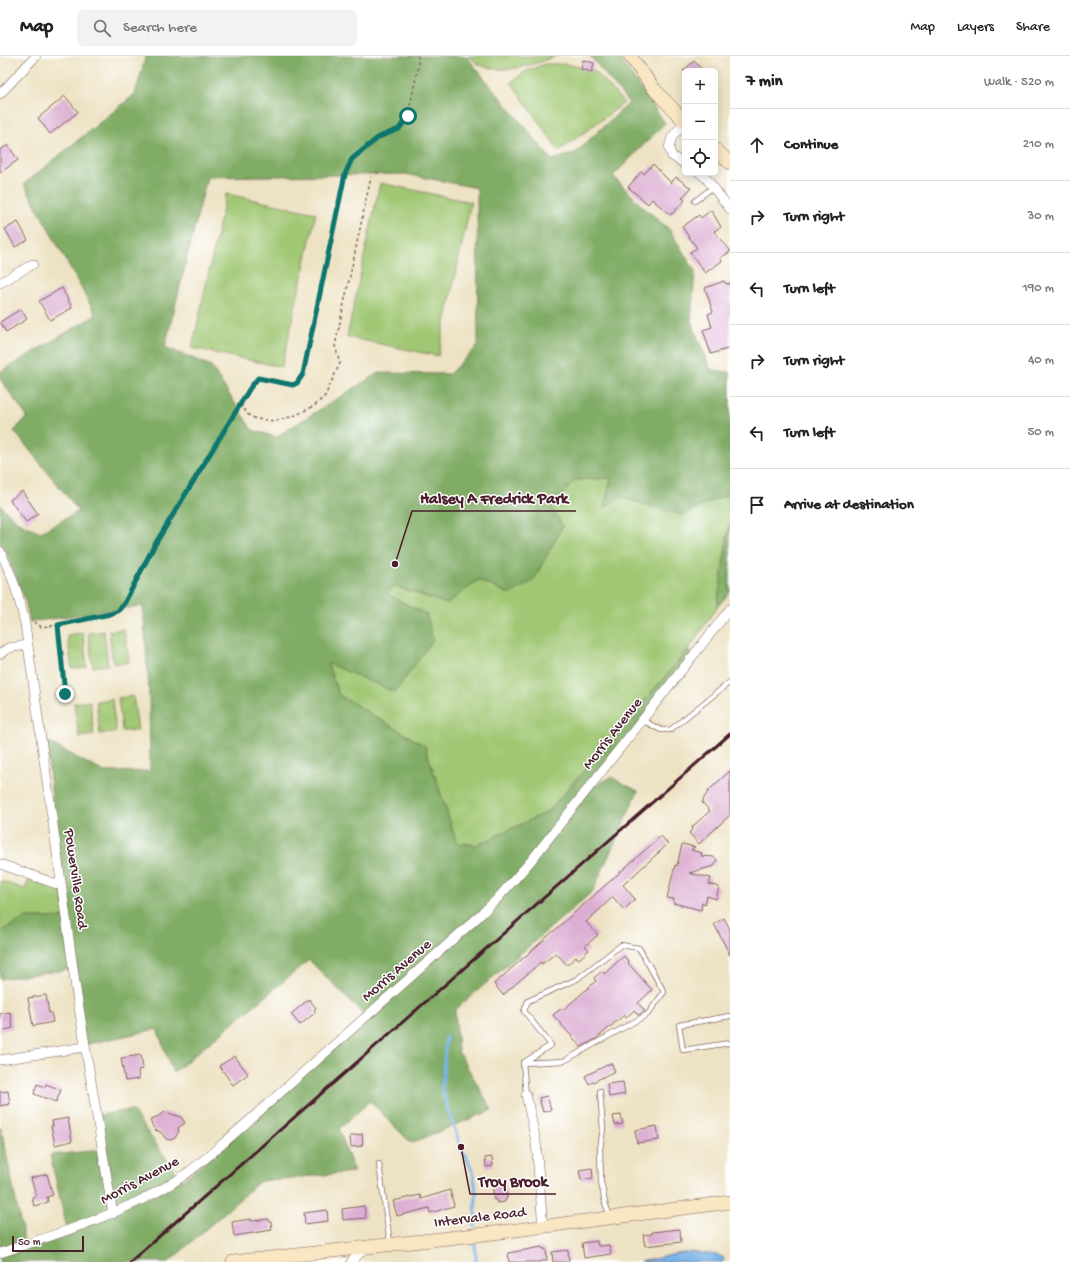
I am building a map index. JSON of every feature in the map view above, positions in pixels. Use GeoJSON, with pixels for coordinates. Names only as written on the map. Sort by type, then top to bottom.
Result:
{"type":"FeatureCollection","features":[{"type":"Feature","properties":{"kind":"street"},"geometry":{"type":"LineString","coordinates":[[0,94],[36,56]]}},
{"type":"Feature","properties":{"kind":"street"},"geometry":{"type":"LineString","coordinates":[[630,56],[654,90],[682,119]]}},
{"type":"Feature","properties":{"kind":"street"},"geometry":{"type":"LineString","coordinates":[[682,125],[672,136],[669,148],[672,156],[682,162]]}},
{"type":"Feature","properties":{"kind":"street"},"geometry":{"type":"LineString","coordinates":[[718,152],[730,163]]}},
{"type":"Feature","properties":{"kind":"street"},"geometry":{"type":"LineString","coordinates":[[703,176],[730,208]]}},
{"type":"Feature","properties":{"kind":"street"},"geometry":{"type":"LineString","coordinates":[[0,283],[33,264]]}},
{"type":"Feature","properties":{"kind":"street","name":"Powerville Road"},"geometry":{"type":"LineString","coordinates":[[0,552],[19,595],[28,645],[85,1047],[113,1214]]}},
{"type":"Feature","properties":{"kind":"street","name":"Morris Avenue"},"geometry":{"type":"LineString","coordinates":[[0,1253],[113,1214],[172,1183],[197,1166],[476,919],[497,898],[530,862],[730,609]]}},
{"type":"Feature","properties":{"kind":"street"},"geometry":{"type":"LineString","coordinates":[[0,654],[8,648],[28,645]]}},
{"type":"Feature","properties":{"kind":"street"},"geometry":{"type":"LineString","coordinates":[[0,864],[62,886]]}},
{"type":"Feature","properties":{"kind":"street"},"geometry":{"type":"LineString","coordinates":[[0,1060],[85,1047]]}},
{"type":"Feature","properties":{"kind":"street"},"geometry":{"type":"LineString","coordinates":[[526,1094],[536,1142],[543,1227]]}},
{"type":"Feature","properties":{"kind":"street","name":"Intervale Road"},"geometry":{"type":"LineString","coordinates":[[233,1262],[543,1227],[730,1202]]}},
{"type":"Feature","properties":{"kind":"street"},"geometry":{"type":"LineString","coordinates":[[351,1262],[366,1247]]}},
{"type":"Feature","properties":{"kind":"lane"},"geometry":{"type":"LineString","coordinates":[[695,201],[713,187]]}},
{"type":"Feature","properties":{"kind":"lane"},"geometry":{"type":"LineString","coordinates":[[642,720],[661,730],[670,730],[730,682]]}},
{"type":"Feature","properties":{"kind":"lane"},"geometry":{"type":"LineString","coordinates":[[621,945],[640,948],[664,992],[648,1014],[564,1061],[523,1063],[551,1046],[524,1011],[528,1001],[577,978],[621,945]]}},
{"type":"Feature","properties":{"kind":"lane"},"geometry":{"type":"LineString","coordinates":[[730,1016],[679,1025],[683,1050],[730,1043]]}},
{"type":"Feature","properties":{"kind":"lane"},"geometry":{"type":"LineString","coordinates":[[523,1063],[526,1094]]}},
{"type":"Feature","properties":{"kind":"lane"},"geometry":{"type":"LineString","coordinates":[[600,1090],[604,1129],[600,1149],[601,1182],[605,1203],[611,1218]]}},
{"type":"Feature","properties":{"kind":"lane"},"geometry":{"type":"LineString","coordinates":[[379,1164],[390,1245]]}},
{"type":"Feature","properties":{"kind":"path"},"geometry":{"type":"LineString","coordinates":[[30,624],[37,623],[41,627],[58,625],[118,611],[125,602],[154,546],[250,388],[258,378],[293,385],[297,383],[303,374],[345,174],[352,159],[379,137],[399,129],[408,116],[418,67],[418,56]]}},
{"type":"Feature","properties":{"kind":"path"},"geometry":{"type":"LineString","coordinates":[[241,404],[247,414],[256,419],[276,420],[294,416],[314,406],[325,396],[340,363],[335,346],[371,177]]}},
{"type":"Feature","properties":{"kind":"path"},"geometry":{"type":"LineString","coordinates":[[58,625],[65,694]]}},
{"type":"Feature","properties":{"kind":"green space"},"geometry":{"type":"Polygon","coordinates":[[[146,56],[466,56],[552,160],[575,153],[629,103],[590,56],[618,56],[665,123],[613,176],[640,204],[669,229],[695,271],[691,321],[711,370],[730,372],[730,493],[681,515],[620,497],[605,508],[611,478],[575,480],[551,508],[563,526],[533,581],[510,594],[478,580],[447,604],[395,586],[387,594],[427,615],[433,640],[395,692],[327,663],[339,695],[425,746],[457,843],[477,845],[549,811],[688,650],[696,662],[579,794],[611,777],[638,791],[593,891],[455,1010],[458,1051],[492,1110],[411,1143],[370,1101],[339,1129],[354,1172],[260,1181],[169,1262],[0,1262],[0,1128],[25,1245],[68,1233],[50,1155],[103,1150],[97,1115],[132,1110],[182,1181],[366,1017],[309,960],[173,1073],[157,1029],[83,1045],[72,969],[0,979],[0,932],[25,918],[65,918],[46,741],[104,772],[150,771],[149,690],[143,606],[30,622],[25,600],[7,554],[0,543],[0,505],[18,522],[41,532],[79,511],[14,431],[27,417],[0,379],[0,372],[96,315],[24,184],[135,94],[146,56]],[[406,174],[207,177],[165,347],[211,366],[252,430],[276,437],[378,373],[449,374],[478,346],[477,188],[406,174]]]}},
{"type":"Feature","properties":{"kind":"green space"},"geometry":{"type":"Polygon","coordinates":[[[468,56],[556,56],[528,66],[497,69],[478,64],[468,56]]]}},
{"type":"Feature","properties":{"kind":"green space"},"geometry":{"type":"Polygon","coordinates":[[[545,64],[565,64],[594,70],[624,103],[559,151],[511,82],[526,71],[545,64]]]}},
{"type":"Feature","properties":{"kind":"green space"},"geometry":{"type":"Polygon","coordinates":[[[380,183],[471,202],[438,356],[347,337],[380,183]]]}},
{"type":"Feature","properties":{"kind":"green space"},"geometry":{"type":"Polygon","coordinates":[[[226,194],[316,213],[282,367],[192,348],[226,194]]]}},
{"type":"Feature","properties":{"kind":"green space"},"geometry":{"type":"Polygon","coordinates":[[[611,478],[605,507],[620,497],[681,515],[730,493],[730,519],[717,607],[688,650],[549,811],[477,845],[457,843],[425,746],[339,695],[327,663],[395,691],[427,615],[387,594],[395,586],[447,604],[478,580],[510,594],[551,508],[575,480],[611,478]]]}},
{"type":"Feature","properties":{"kind":"green space"},"geometry":{"type":"Polygon","coordinates":[[[730,519],[730,592],[717,607],[730,519]]]}},
{"type":"Feature","properties":{"kind":"green space"},"geometry":{"type":"Polygon","coordinates":[[[124,629],[129,662],[113,664],[109,631],[124,629]]]}},
{"type":"Feature","properties":{"kind":"green space"},"geometry":{"type":"Polygon","coordinates":[[[104,631],[108,665],[93,667],[88,633],[104,631]]]}},
{"type":"Feature","properties":{"kind":"green space"},"geometry":{"type":"Polygon","coordinates":[[[83,633],[87,667],[72,669],[67,635],[83,633]]]}},
{"type":"Feature","properties":{"kind":"green space"},"geometry":{"type":"Polygon","coordinates":[[[133,696],[138,730],[122,731],[118,698],[133,696]]]}},
{"type":"Feature","properties":{"kind":"green space"},"geometry":{"type":"Polygon","coordinates":[[[112,699],[116,732],[100,734],[96,701],[112,699]]]}},
{"type":"Feature","properties":{"kind":"green space"},"geometry":{"type":"Polygon","coordinates":[[[90,701],[94,735],[79,737],[74,703],[90,701]]]}},
{"type":"Feature","properties":{"kind":"green space"},"geometry":{"type":"Polygon","coordinates":[[[0,881],[25,889],[28,881],[61,886],[66,918],[25,918],[0,932],[0,881]]]}},
{"type":"Feature","properties":{"kind":"water"},"geometry":{"type":"Polygon","coordinates":[[[690,1252],[718,1255],[724,1258],[723,1262],[640,1262],[675,1254],[690,1252]]]}},
{"type":"Feature","properties":{"kind":"building"},"geometry":{"type":"Polygon","coordinates":[[[583,60],[594,63],[592,72],[581,69],[583,60]]]}},
{"type":"Feature","properties":{"kind":"building"},"geometry":{"type":"Polygon","coordinates":[[[694,61],[701,68],[686,68],[694,61]]]}},
{"type":"Feature","properties":{"kind":"building"},"geometry":{"type":"Polygon","coordinates":[[[65,96],[78,112],[50,134],[38,118],[65,96]]]}},
{"type":"Feature","properties":{"kind":"building"},"geometry":{"type":"Polygon","coordinates":[[[8,145],[18,160],[0,173],[0,150],[8,145]]]}},
{"type":"Feature","properties":{"kind":"building"},"geometry":{"type":"Polygon","coordinates":[[[653,164],[671,183],[676,177],[691,188],[682,198],[685,200],[672,214],[669,214],[652,199],[648,204],[628,187],[642,171],[644,174],[653,164]]]}},
{"type":"Feature","properties":{"kind":"building"},"geometry":{"type":"Polygon","coordinates":[[[711,210],[721,227],[714,231],[730,250],[730,252],[720,258],[722,261],[705,273],[690,252],[697,248],[682,227],[699,215],[701,218],[711,210]]]}},
{"type":"Feature","properties":{"kind":"building"},"geometry":{"type":"Polygon","coordinates":[[[18,222],[28,240],[15,247],[5,229],[18,222]]]}},
{"type":"Feature","properties":{"kind":"building"},"geometry":{"type":"Polygon","coordinates":[[[724,281],[726,284],[730,283],[730,348],[711,354],[703,330],[712,327],[708,314],[713,312],[705,288],[724,281]]]}},
{"type":"Feature","properties":{"kind":"building"},"geometry":{"type":"Polygon","coordinates":[[[62,288],[72,308],[50,320],[39,301],[62,288]]]}},
{"type":"Feature","properties":{"kind":"building"},"geometry":{"type":"Polygon","coordinates":[[[21,309],[27,319],[6,332],[0,322],[21,309]]]}},
{"type":"Feature","properties":{"kind":"building"},"geometry":{"type":"Polygon","coordinates":[[[22,491],[38,514],[26,522],[10,500],[22,491]]]}},
{"type":"Feature","properties":{"kind":"building"},"geometry":{"type":"Polygon","coordinates":[[[730,771],[730,815],[699,844],[689,833],[693,829],[692,827],[710,811],[702,802],[709,790],[730,771]]]}},
{"type":"Feature","properties":{"kind":"building"},"geometry":{"type":"Polygon","coordinates":[[[661,836],[668,844],[623,885],[635,899],[624,910],[613,897],[586,922],[598,935],[585,946],[589,950],[579,959],[576,957],[567,965],[556,953],[542,964],[541,962],[503,995],[494,984],[661,836]]]}},
{"type":"Feature","properties":{"kind":"building"},"geometry":{"type":"Polygon","coordinates":[[[682,844],[695,847],[691,850],[702,853],[701,856],[714,857],[717,860],[714,866],[689,873],[711,878],[709,884],[719,887],[716,899],[707,896],[705,904],[702,903],[701,910],[673,903],[674,899],[667,898],[682,844]]]}},
{"type":"Feature","properties":{"kind":"building"},"geometry":{"type":"Polygon","coordinates":[[[724,918],[730,929],[730,955],[714,924],[724,918]]]}},
{"type":"Feature","properties":{"kind":"building"},"geometry":{"type":"Polygon","coordinates":[[[624,956],[629,962],[628,963],[652,990],[638,1003],[645,1011],[638,1015],[634,1010],[626,1018],[624,1015],[597,1038],[581,1047],[553,1015],[562,1008],[563,1010],[596,981],[594,978],[602,971],[604,974],[624,956]]]}},
{"type":"Feature","properties":{"kind":"building"},"geometry":{"type":"Polygon","coordinates":[[[46,995],[49,1013],[51,1012],[53,1022],[33,1026],[28,998],[46,995]]]}},
{"type":"Feature","properties":{"kind":"building"},"geometry":{"type":"Polygon","coordinates":[[[309,999],[316,1008],[314,1010],[316,1012],[300,1025],[291,1014],[309,999]]]}},
{"type":"Feature","properties":{"kind":"building"},"geometry":{"type":"Polygon","coordinates":[[[10,1012],[13,1028],[0,1031],[0,1014],[10,1012]]]}},
{"type":"Feature","properties":{"kind":"building"},"geometry":{"type":"Polygon","coordinates":[[[141,1055],[143,1069],[138,1070],[139,1079],[125,1081],[121,1058],[141,1055]]]}},
{"type":"Feature","properties":{"kind":"building"},"geometry":{"type":"Polygon","coordinates":[[[235,1056],[248,1074],[233,1085],[219,1066],[235,1056]]]}},
{"type":"Feature","properties":{"kind":"building"},"geometry":{"type":"Polygon","coordinates":[[[611,1063],[615,1071],[589,1084],[585,1076],[611,1063]]]}},
{"type":"Feature","properties":{"kind":"building"},"geometry":{"type":"Polygon","coordinates":[[[623,1082],[625,1094],[609,1097],[607,1084],[623,1082]]]}},
{"type":"Feature","properties":{"kind":"building"},"geometry":{"type":"Polygon","coordinates":[[[37,1084],[45,1087],[46,1084],[61,1090],[56,1102],[34,1094],[37,1084]]]}},
{"type":"Feature","properties":{"kind":"building"},"geometry":{"type":"Polygon","coordinates":[[[8,1091],[10,1104],[0,1106],[0,1092],[8,1091]]]}},
{"type":"Feature","properties":{"kind":"building"},"geometry":{"type":"Polygon","coordinates":[[[547,1096],[551,1110],[543,1112],[539,1098],[547,1096]]]}},
{"type":"Feature","properties":{"kind":"building"},"geometry":{"type":"Polygon","coordinates":[[[165,1112],[181,1117],[185,1123],[178,1128],[179,1131],[175,1138],[170,1140],[166,1139],[161,1132],[155,1130],[150,1121],[165,1112]]]}},
{"type":"Feature","properties":{"kind":"building"},"geometry":{"type":"Polygon","coordinates":[[[621,1115],[623,1124],[615,1125],[613,1116],[621,1115]]]}},
{"type":"Feature","properties":{"kind":"building"},"geometry":{"type":"Polygon","coordinates":[[[68,1118],[72,1141],[55,1145],[51,1126],[53,1126],[52,1121],[68,1118]]]}},
{"type":"Feature","properties":{"kind":"building"},"geometry":{"type":"Polygon","coordinates":[[[657,1126],[659,1140],[637,1143],[635,1130],[657,1126]]]}},
{"type":"Feature","properties":{"kind":"building"},"geometry":{"type":"Polygon","coordinates":[[[362,1134],[362,1146],[351,1147],[350,1136],[362,1134]]]}},
{"type":"Feature","properties":{"kind":"building"},"geometry":{"type":"Polygon","coordinates":[[[492,1157],[493,1166],[486,1167],[485,1158],[492,1157]]]}},
{"type":"Feature","properties":{"kind":"building"},"geometry":{"type":"Polygon","coordinates":[[[592,1168],[593,1178],[581,1180],[579,1170],[592,1168]]]}},
{"type":"Feature","properties":{"kind":"building"},"geometry":{"type":"Polygon","coordinates":[[[47,1174],[53,1195],[47,1197],[48,1202],[34,1206],[32,1197],[36,1196],[31,1178],[47,1174]]]}},
{"type":"Feature","properties":{"kind":"building"},"geometry":{"type":"Polygon","coordinates":[[[500,1179],[501,1185],[505,1185],[507,1199],[505,1202],[497,1203],[496,1199],[494,1200],[492,1180],[500,1179]]]}},
{"type":"Feature","properties":{"kind":"building"},"geometry":{"type":"Polygon","coordinates":[[[450,1190],[454,1206],[430,1213],[429,1208],[397,1216],[393,1201],[420,1195],[421,1199],[450,1190]]]}},
{"type":"Feature","properties":{"kind":"building"},"geometry":{"type":"Polygon","coordinates":[[[364,1206],[366,1218],[343,1220],[342,1209],[364,1206]]]}},
{"type":"Feature","properties":{"kind":"building"},"geometry":{"type":"Polygon","coordinates":[[[327,1210],[328,1221],[305,1224],[304,1213],[327,1210]]]}},
{"type":"Feature","properties":{"kind":"building"},"geometry":{"type":"Polygon","coordinates":[[[251,1219],[251,1221],[269,1219],[272,1230],[234,1236],[232,1222],[251,1219]]]}},
{"type":"Feature","properties":{"kind":"building"},"geometry":{"type":"Polygon","coordinates":[[[680,1229],[681,1242],[645,1246],[643,1235],[652,1234],[652,1232],[680,1229]]]}},
{"type":"Feature","properties":{"kind":"building"},"geometry":{"type":"Polygon","coordinates":[[[597,1241],[598,1246],[609,1245],[611,1254],[584,1258],[582,1243],[597,1241]]]}},
{"type":"Feature","properties":{"kind":"building"},"geometry":{"type":"Polygon","coordinates":[[[542,1247],[543,1249],[546,1249],[547,1260],[539,1262],[509,1262],[508,1253],[542,1247]]]}},
{"type":"Feature","properties":{"kind":"building"},"geometry":{"type":"Polygon","coordinates":[[[568,1250],[569,1262],[553,1262],[552,1252],[568,1250]]]}},
{"type":"Feature","properties":{"kind":"waterway"},"geometry":{"type":"LineString","coordinates":[[446,1037],[442,1088],[461,1147],[473,1171],[476,1192],[475,1227]]}},
{"type":"Feature","properties":{"kind":"waterway"},"geometry":{"type":"LineString","coordinates":[[475,1241],[476,1262]]}},
{"type":"Feature","properties":{"kind":"railway"},"geometry":{"type":"LineString","coordinates":[[130,1262],[730,734]]}},
{"type":"Feature","properties":{"kind":"place","name":"Halsey A Fredrick Park"},"geometry":{"type":"Point","coordinates":[395,564]}},
{"type":"Feature","properties":{"kind":"place","name":"Troy Brook"},"geometry":{"type":"Point","coordinates":[461,1147]}},
{"type":"Feature","properties":{"kind":"route"},"geometry":{"type":"LineString","coordinates":[[65,694],[58,625],[118,611],[125,602],[154,546],[250,388],[258,378],[293,385],[297,383],[303,374],[345,174],[352,159],[379,137],[399,129],[408,116]]}}]}
